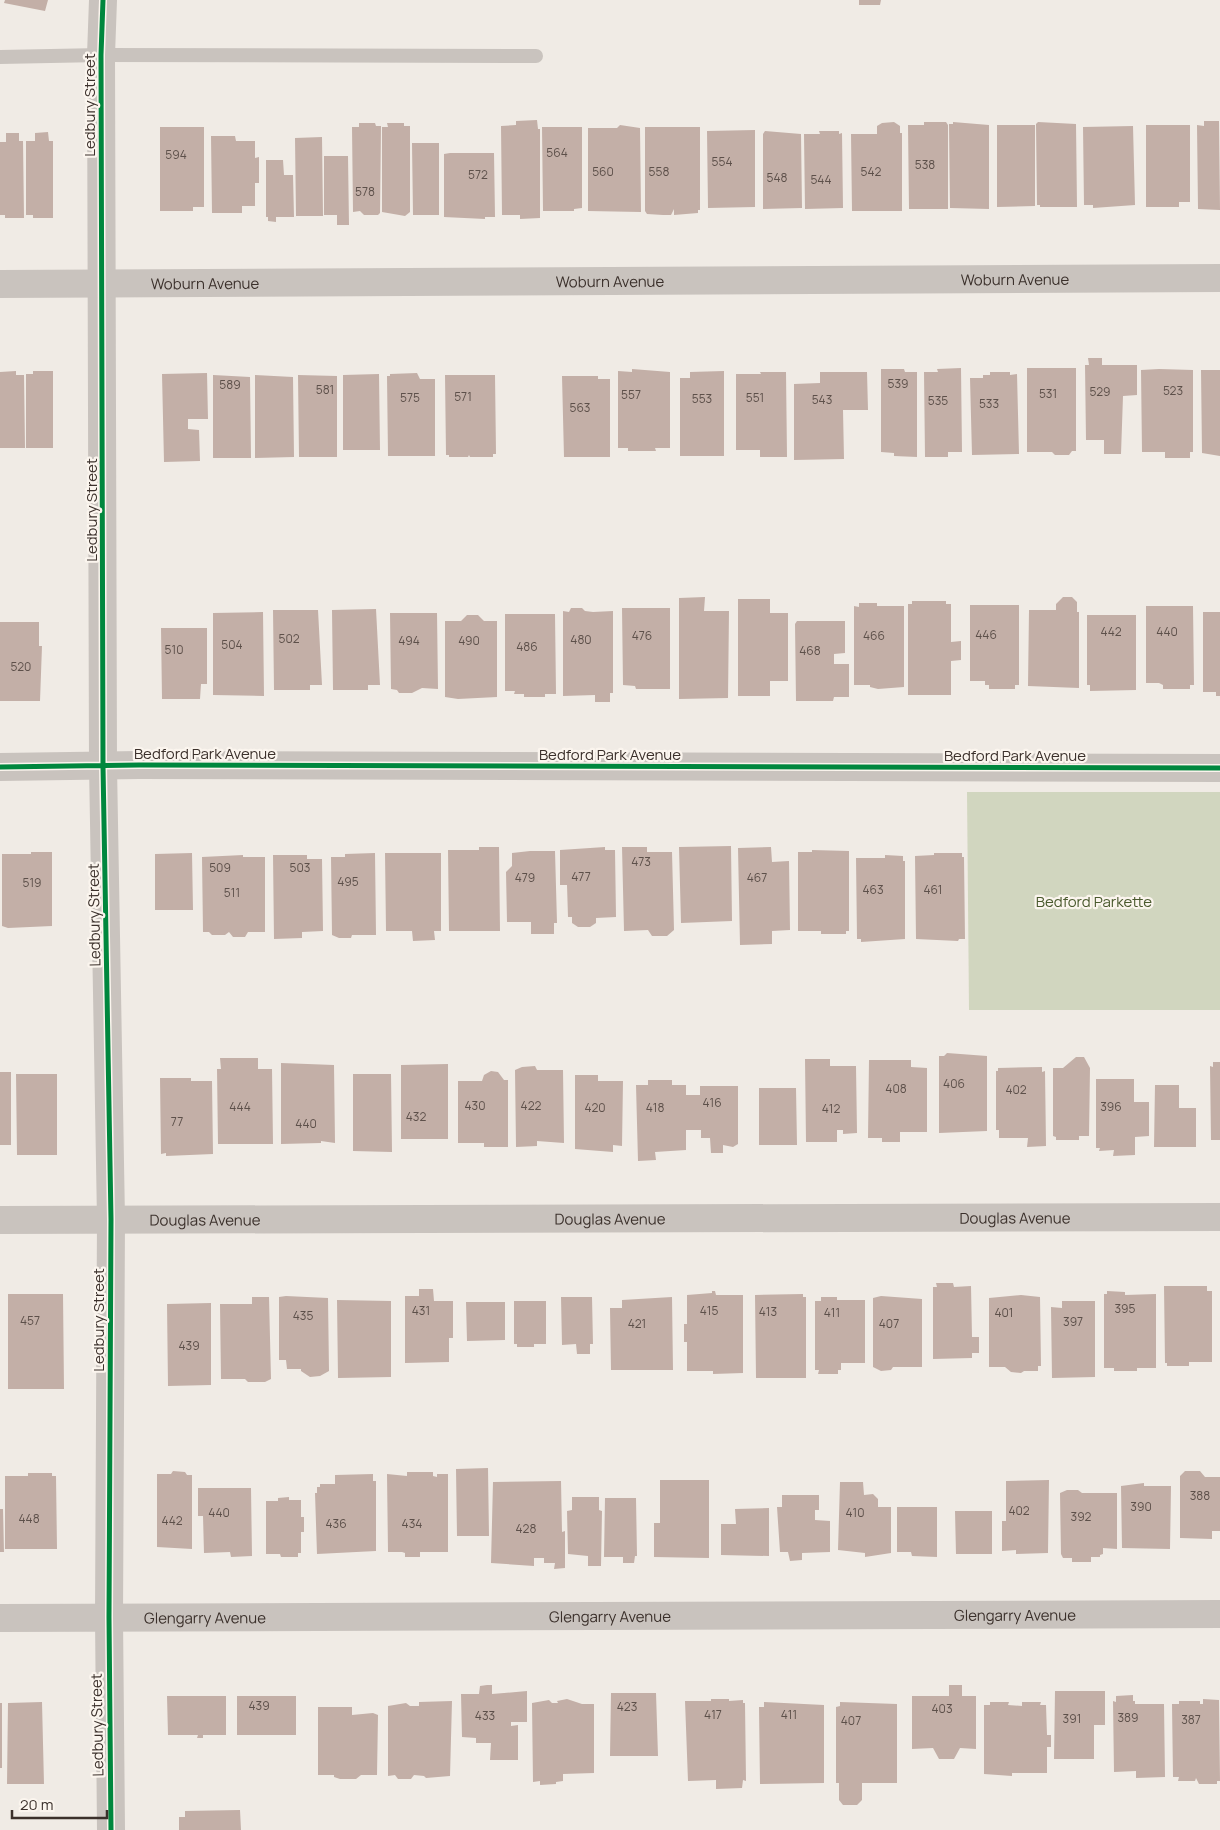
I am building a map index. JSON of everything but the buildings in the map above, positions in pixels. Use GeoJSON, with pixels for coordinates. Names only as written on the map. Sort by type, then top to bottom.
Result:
{"type":"FeatureCollection","features":[{"type":"Feature","properties":{"kind":"street","name":"Ledbury Street"},"geometry":{"type":"LineString","coordinates":[[103,0],[101,55],[104,766],[112,1219],[109,1617],[111,1830]]}},
{"type":"Feature","properties":{"kind":"street","name":"Woburn Avenue"},"geometry":{"type":"LineString","coordinates":[[0,284],[1220,278]]}},
{"type":"Feature","properties":{"kind":"street","name":"Bedford Park Avenue"},"geometry":{"type":"LineString","coordinates":[[0,767],[1220,768]]}},
{"type":"Feature","properties":{"kind":"street","name":"Douglas Avenue"},"geometry":{"type":"LineString","coordinates":[[0,1220],[1220,1217]]}},
{"type":"Feature","properties":{"kind":"street","name":"Glengarry Avenue"},"geometry":{"type":"LineString","coordinates":[[0,1618],[1220,1614]]}},
{"type":"Feature","properties":{"kind":"lane"},"geometry":{"type":"LineString","coordinates":[[0,57],[101,55],[536,56]]}},
{"type":"Feature","properties":{"kind":"green space","name":"Bedford Parkette"},"geometry":{"type":"Polygon","coordinates":[[[967,792],[1220,792],[1220,1010],[969,1010],[967,792]]]}},
{"type":"Feature","properties":{"kind":"cycle path"},"geometry":{"type":"LineString","coordinates":[[103,0],[101,55],[103,766],[111,1219],[109,1617],[111,1830]]}},
{"type":"Feature","properties":{"kind":"cycle path"},"geometry":{"type":"LineString","coordinates":[[0,767],[139,765],[1220,768]]}}]}
